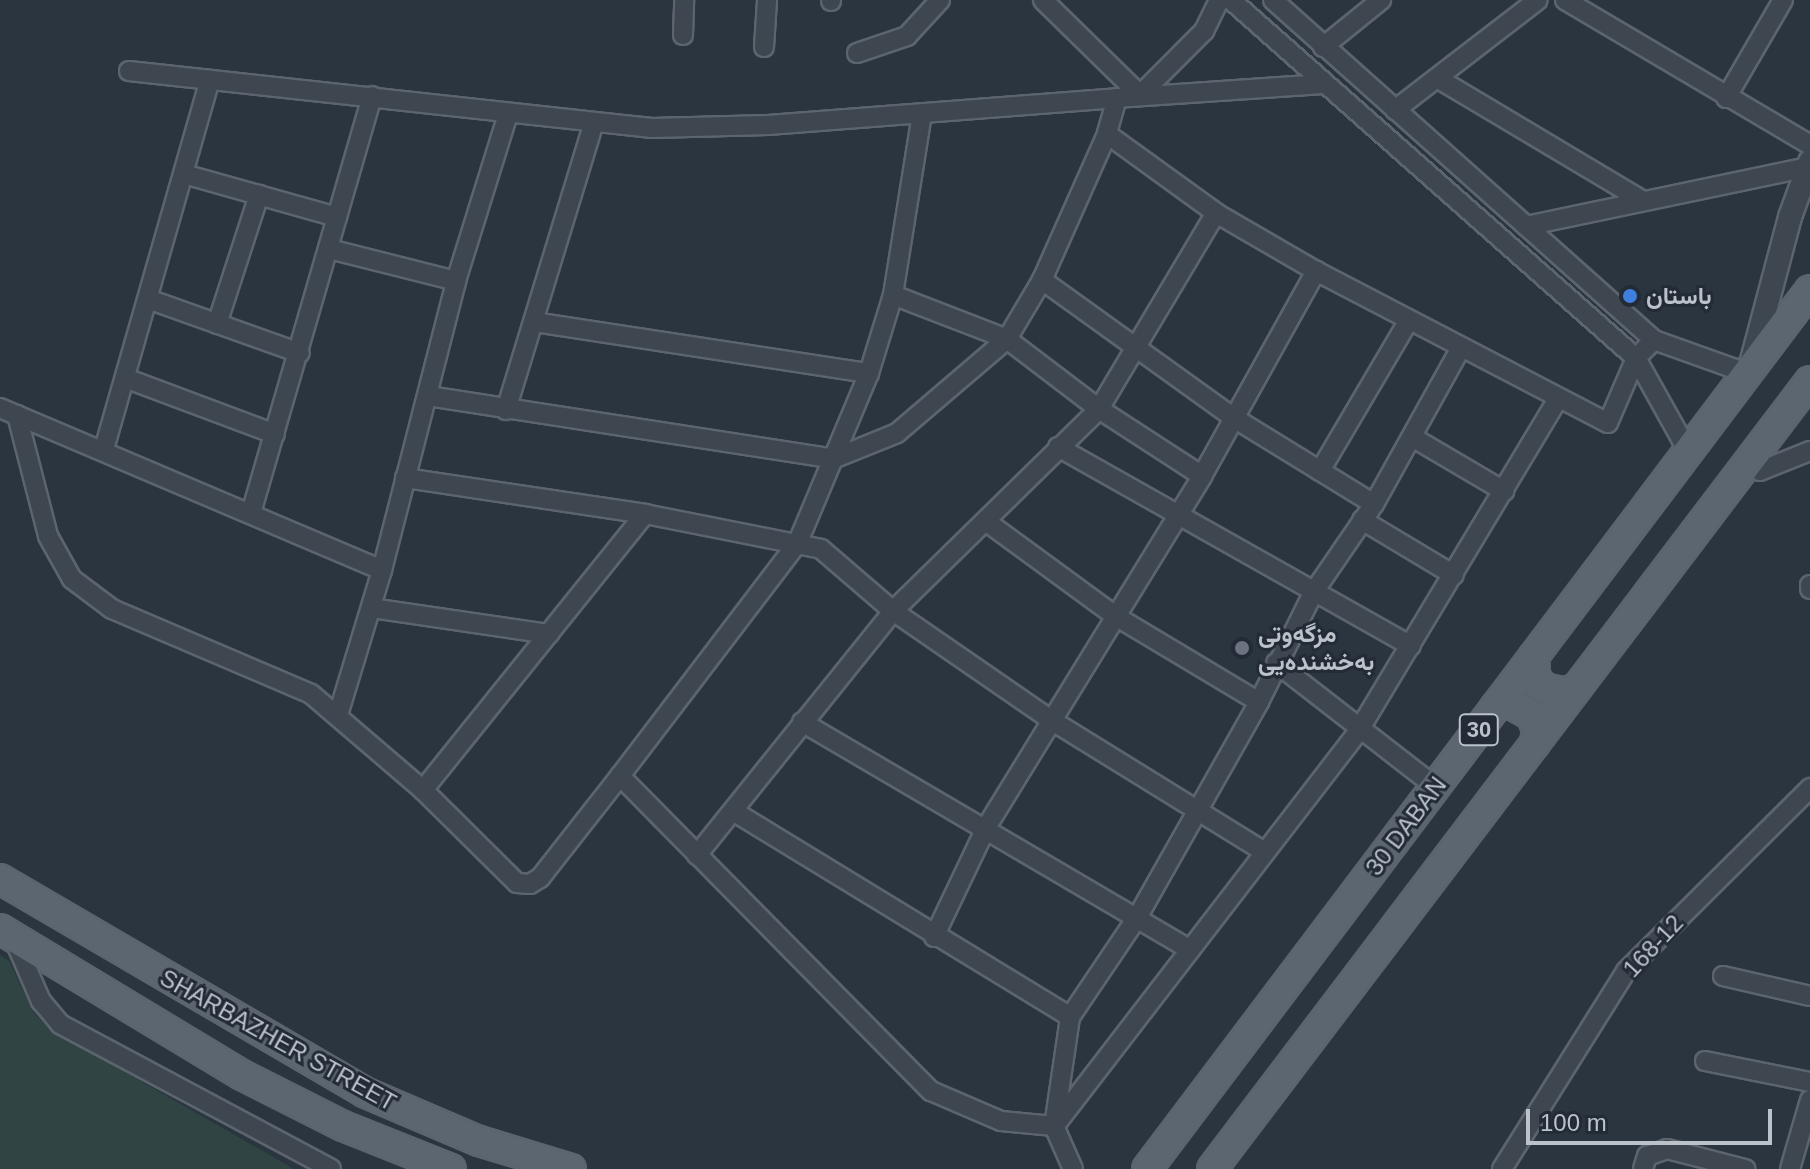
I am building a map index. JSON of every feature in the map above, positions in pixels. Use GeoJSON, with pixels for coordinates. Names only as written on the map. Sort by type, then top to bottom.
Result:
{"type":"FeatureCollection","features":[{"type":"Feature","properties":{"kind":"main road","name":"30 DABAN"},"geometry":{"type":"LineString","coordinates":[[1147,1169],[1810,290]]}},
{"type":"Feature","properties":{"kind":"main road","name":"30"},"geometry":{"type":"LineString","coordinates":[[1212,1169],[1810,381]]}},
{"type":"Feature","properties":{"kind":"main road"},"geometry":{"type":"LineString","coordinates":[[1534,656],[1535,677],[1544,688],[1565,693],[1578,687]]}},
{"type":"Feature","properties":{"kind":"main road"},"geometry":{"type":"LineString","coordinates":[[1496,706],[1511,704],[1531,715],[1537,729],[1535,744]]}},
{"type":"Feature","properties":{"kind":"main road","name":"SHARBAZHER STREET"},"geometry":{"type":"LineString","coordinates":[[0,879],[364,1092],[479,1141],[571,1169]]}},
{"type":"Feature","properties":{"kind":"main road","name":"SHARBAZHER STREET"},"geometry":{"type":"LineString","coordinates":[[7,934],[242,1075],[343,1126],[451,1169]]}},
{"type":"Feature","properties":{"kind":"street"},"geometry":{"type":"LineString","coordinates":[[683,35],[684,0]]}},
{"type":"Feature","properties":{"kind":"street"},"geometry":{"type":"LineString","coordinates":[[764,47],[767,0]]}},
{"type":"Feature","properties":{"kind":"street"},"geometry":{"type":"LineString","coordinates":[[857,53],[907,36],[940,0]]}},
{"type":"Feature","properties":{"kind":"street"},"geometry":{"type":"LineString","coordinates":[[1043,0],[1140,95]]}},
{"type":"Feature","properties":{"kind":"street"},"geometry":{"type":"LineString","coordinates":[[1140,95],[1204,31],[1219,0]]}},
{"type":"Feature","properties":{"kind":"street"},"geometry":{"type":"LineString","coordinates":[[1231,0],[1322,84],[1636,358],[1688,451]]}},
{"type":"Feature","properties":{"kind":"street"},"geometry":{"type":"LineString","coordinates":[[1273,0],[1654,340],[1749,374],[1790,217],[1810,158]]}},
{"type":"Feature","properties":{"kind":"street"},"geometry":{"type":"LineString","coordinates":[[1323,47],[1381,0]]}},
{"type":"Feature","properties":{"kind":"street"},"geometry":{"type":"LineString","coordinates":[[1395,110],[1538,0]]}},
{"type":"Feature","properties":{"kind":"street"},"geometry":{"type":"LineString","coordinates":[[1565,0],[1726,98],[1810,158]]}},
{"type":"Feature","properties":{"kind":"street"},"geometry":{"type":"LineString","coordinates":[[1726,98],[1783,0]]}},
{"type":"Feature","properties":{"kind":"street"},"geometry":{"type":"LineString","coordinates":[[129,71],[594,123],[754,126],[1140,95],[1322,84]]}},
{"type":"Feature","properties":{"kind":"street"},"geometry":{"type":"LineString","coordinates":[[1437,78],[1642,200]]}},
{"type":"Feature","properties":{"kind":"street"},"geometry":{"type":"LineString","coordinates":[[104,449],[210,80]]}},
{"type":"Feature","properties":{"kind":"street"},"geometry":{"type":"LineString","coordinates":[[251,513],[300,353],[372,96]]}},
{"type":"Feature","properties":{"kind":"street"},"geometry":{"type":"LineString","coordinates":[[428,396],[833,459],[897,433],[1007,339],[1042,280],[1107,134],[1117,98]]}},
{"type":"Feature","properties":{"kind":"street"},"geometry":{"type":"LineString","coordinates":[[338,715],[382,570],[456,281],[508,114]]}},
{"type":"Feature","properties":{"kind":"street"},"geometry":{"type":"LineString","coordinates":[[9,412],[48,536],[72,579],[112,609],[311,694],[423,790],[517,883],[530,884],[540,878],[620,776],[798,542],[869,373],[893,295],[922,114]]}},
{"type":"Feature","properties":{"kind":"street"},"geometry":{"type":"LineString","coordinates":[[506,410],[594,123]]}},
{"type":"Feature","properties":{"kind":"street"},"geometry":{"type":"LineString","coordinates":[[1107,134],[1216,213],[1316,271],[1608,423],[1636,358],[1654,340]]}},
{"type":"Feature","properties":{"kind":"street"},"geometry":{"type":"LineString","coordinates":[[1526,226],[1810,158]]}},
{"type":"Feature","properties":{"kind":"street"},"geometry":{"type":"LineString","coordinates":[[184,174],[337,217]]}},
{"type":"Feature","properties":{"kind":"street"},"geometry":{"type":"LineString","coordinates":[[217,324],[259,195]]}},
{"type":"Feature","properties":{"kind":"street"},"geometry":{"type":"LineString","coordinates":[[697,855],[893,611],[1099,409],[1216,213]]}},
{"type":"Feature","properties":{"kind":"street"},"geometry":{"type":"LineString","coordinates":[[329,249],[456,281]]}},
{"type":"Feature","properties":{"kind":"street"},"geometry":{"type":"LineString","coordinates":[[934,937],[987,826],[1202,476],[1316,271]]}},
{"type":"Feature","properties":{"kind":"street"},"geometry":{"type":"LineString","coordinates":[[1042,280],[1234,418],[1374,504]]}},
{"type":"Feature","properties":{"kind":"street"},"geometry":{"type":"LineString","coordinates":[[893,295],[1007,339],[1099,409],[1202,476]]}},
{"type":"Feature","properties":{"kind":"street"},"geometry":{"type":"LineString","coordinates":[[148,299],[300,353]]}},
{"type":"Feature","properties":{"kind":"street"},"geometry":{"type":"LineString","coordinates":[[1320,471],[1409,320]]}},
{"type":"Feature","properties":{"kind":"street"},"geometry":{"type":"LineString","coordinates":[[534,322],[869,373]]}},
{"type":"Feature","properties":{"kind":"street"},"geometry":{"type":"LineString","coordinates":[[1073,1169],[1054,1126],[1070,1017],[1138,916],[1200,810],[1259,702],[1313,593],[1374,504],[1461,348]]}},
{"type":"Feature","properties":{"kind":"street"},"geometry":{"type":"LineString","coordinates":[[125,378],[275,434]]}},
{"type":"Feature","properties":{"kind":"street"},"geometry":{"type":"LineString","coordinates":[[1054,1126],[1359,730],[1558,399]]}},
{"type":"Feature","properties":{"kind":"street"},"geometry":{"type":"LineString","coordinates":[[9,412],[104,449],[382,570]]}},
{"type":"Feature","properties":{"kind":"street"},"geometry":{"type":"LineString","coordinates":[[1412,437],[1504,491]]}},
{"type":"Feature","properties":{"kind":"street"},"geometry":{"type":"LineString","coordinates":[[1058,447],[1180,512],[1313,593],[1411,646]]}},
{"type":"Feature","properties":{"kind":"street"},"geometry":{"type":"LineString","coordinates":[[1750,461],[1760,471],[1810,451]]}},
{"type":"Feature","properties":{"kind":"street"},"geometry":{"type":"LineString","coordinates":[[405,478],[645,514],[821,549],[893,611],[1051,720],[1265,852]]}},
{"type":"Feature","properties":{"kind":"street"},"geometry":{"type":"LineString","coordinates":[[423,790],[645,514]]}},
{"type":"Feature","properties":{"kind":"street"},"geometry":{"type":"LineString","coordinates":[[1362,520],[1454,575]]}},
{"type":"Feature","properties":{"kind":"street"},"geometry":{"type":"LineString","coordinates":[[987,522],[1117,617],[1259,702]]}},
{"type":"Feature","properties":{"kind":"street"},"geometry":{"type":"LineString","coordinates":[[371,608],[549,634]]}},
{"type":"Feature","properties":{"kind":"street"},"geometry":{"type":"LineString","coordinates":[[1276,663],[1436,787]]}},
{"type":"Feature","properties":{"kind":"street"},"geometry":{"type":"LineString","coordinates":[[802,722],[987,826],[1190,950]]}},
{"type":"Feature","properties":{"kind":"street"},"geometry":{"type":"LineString","coordinates":[[620,776],[931,1091],[1001,1121],[1054,1126]]}},
{"type":"Feature","properties":{"kind":"street","name":"168-12"},"geometry":{"type":"LineString","coordinates":[[1502,1169],[1626,971],[1810,788]]}},
{"type":"Feature","properties":{"kind":"street"},"geometry":{"type":"LineString","coordinates":[[733,811],[934,937],[1070,1017]]}},
{"type":"Feature","properties":{"kind":"street"},"geometry":{"type":"LineString","coordinates":[[7,934],[41,1001],[60,1024],[331,1169]]}},
{"type":"Feature","properties":{"kind":"street"},"geometry":{"type":"LineString","coordinates":[[1723,976],[1810,996]]}},
{"type":"Feature","properties":{"kind":"street"},"geometry":{"type":"LineString","coordinates":[[1705,1061],[1810,1082]]}},
{"type":"Feature","properties":{"kind":"street"},"geometry":{"type":"LineString","coordinates":[[1790,1169],[1810,1100]]}},
{"type":"Feature","properties":{"kind":"street"},"geometry":{"type":"LineString","coordinates":[[1643,1169],[1647,1156],[1667,1149],[1745,1169]]}},
{"type":"Feature","properties":{"kind":"green space"},"geometry":{"type":"Polygon","coordinates":[[[0,955],[9,961],[34,1013],[50,1029],[294,1169],[0,1169],[0,955]]]}},
{"type":"Feature","properties":{"kind":"place","name":"باستان"},"geometry":{"type":"Point","coordinates":[1630,296]}},
{"type":"Feature","properties":{"kind":"place","name":"مزگەوتی بەخشندەیی"},"geometry":{"type":"Point","coordinates":[1242,648]}}]}
